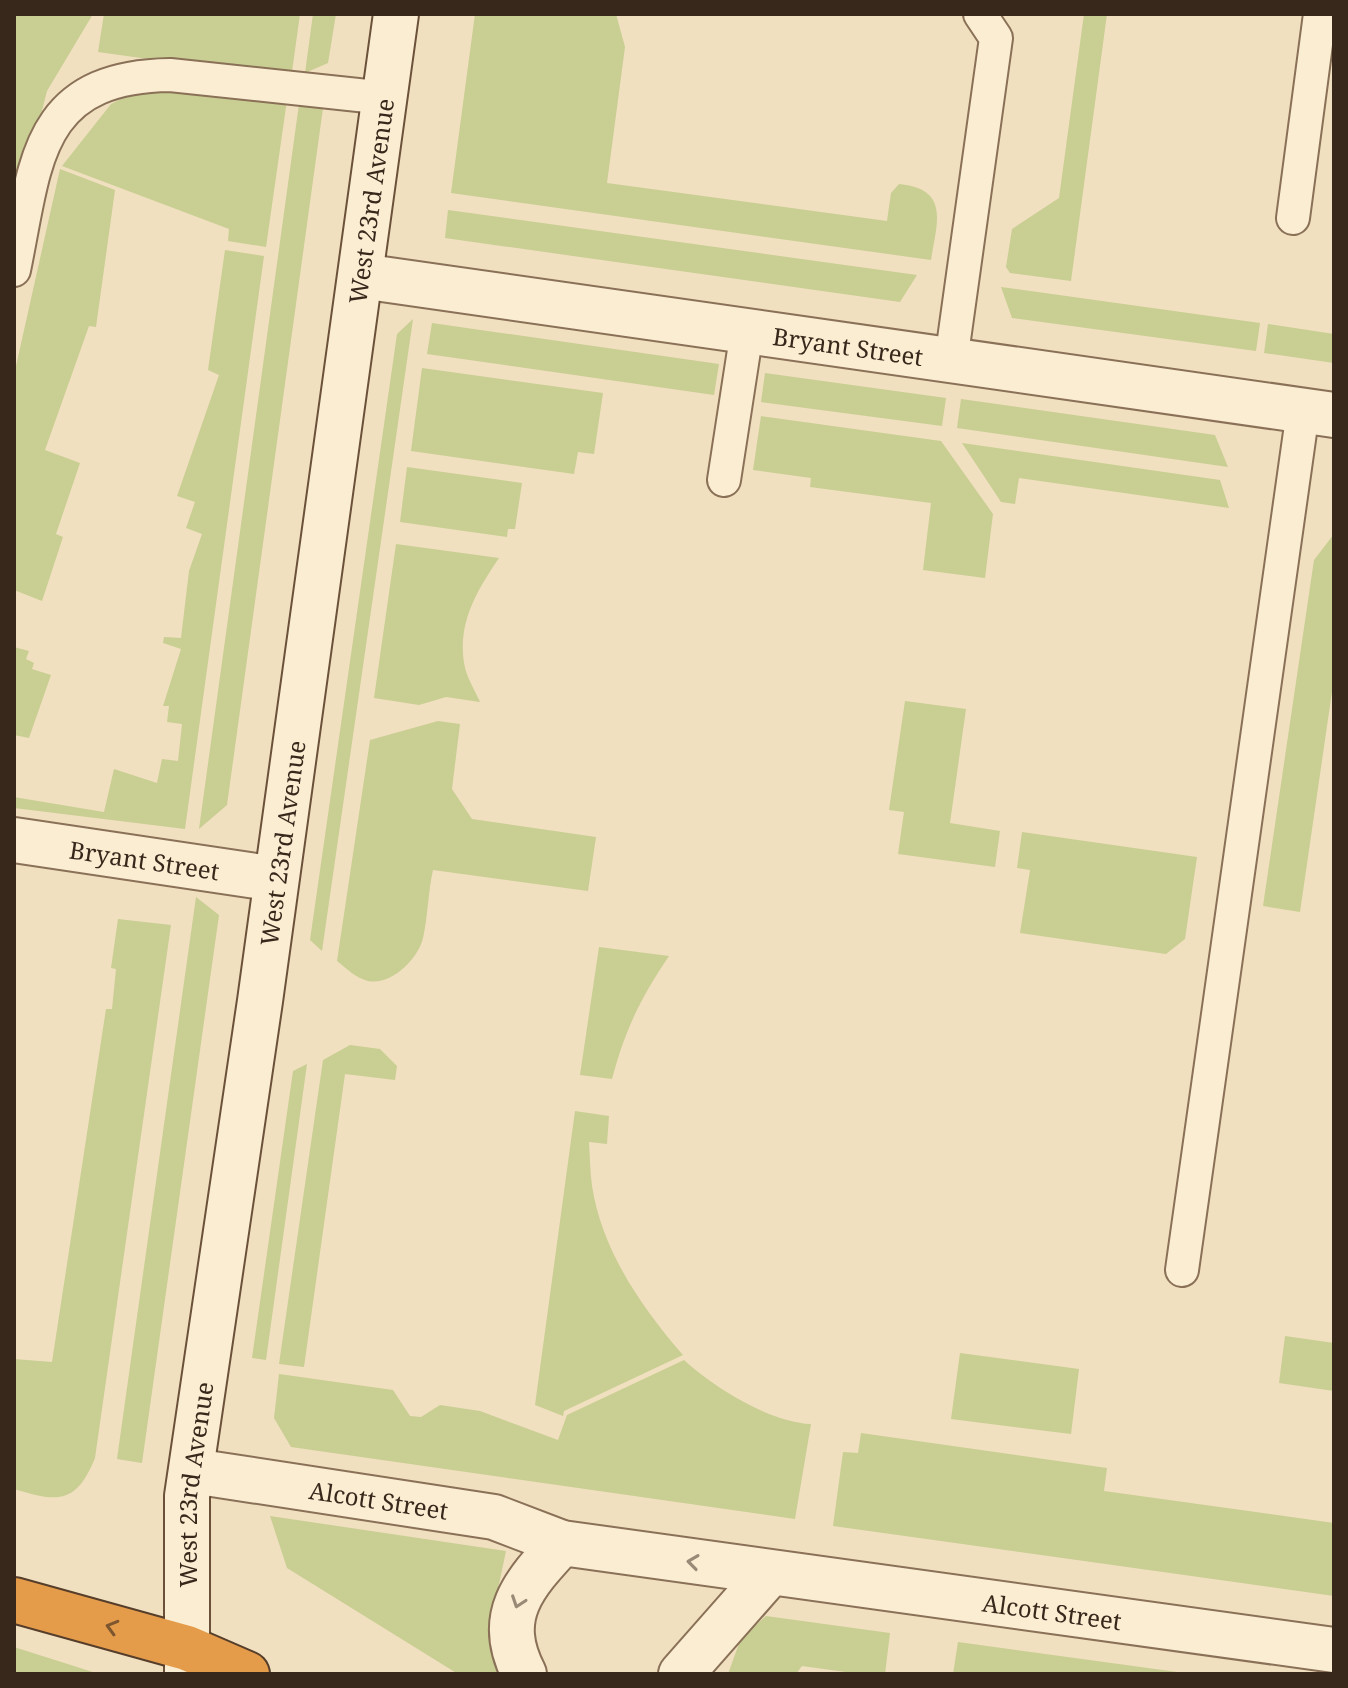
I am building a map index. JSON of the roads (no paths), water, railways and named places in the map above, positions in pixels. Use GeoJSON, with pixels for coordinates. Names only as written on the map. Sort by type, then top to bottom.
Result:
{"type":"FeatureCollection","features":[{"type":"Feature","properties":{"kind":"highway"},"geometry":{"type":"LineString","coordinates":[[14,1600],[187,1661],[247,1674]]}},
{"type":"Feature","properties":{"kind":"street","name":"West 23rd Avenue"},"geometry":{"type":"LineString","coordinates":[[187,1661],[187,1496],[193,1471],[396,14]]}},
{"type":"Feature","properties":{"kind":"street","name":"Bryant Street"},"geometry":{"type":"LineString","coordinates":[[361,276],[1318,413]]}},
{"type":"Feature","properties":{"kind":"street","name":"Bryant Street"},"geometry":{"type":"LineString","coordinates":[[14,840],[276,879]]}},
{"type":"Feature","properties":{"kind":"street","name":"Alcott Street"},"geometry":{"type":"LineString","coordinates":[[193,1471],[494,1517],[562,1543],[1334,1650]]}},
{"type":"Feature","properties":{"kind":"street"},"geometry":{"type":"LineString","coordinates":[[524,1674],[517,1661],[512,1638],[520,1594],[531,1576],[562,1543]]}},
{"type":"Feature","properties":{"kind":"street"},"geometry":{"type":"LineString","coordinates":[[681,1674],[770,1573]]}},
{"type":"Feature","properties":{"kind":"lane"},"geometry":{"type":"LineString","coordinates":[[951,361],[996,38],[980,14]]}},
{"type":"Feature","properties":{"kind":"lane"},"geometry":{"type":"LineString","coordinates":[[1293,218],[1320,14]]}},
{"type":"Feature","properties":{"kind":"lane"},"geometry":{"type":"LineString","coordinates":[[14,270],[41,146],[52,126],[64,113],[97,88],[138,76],[170,75],[386,98]]}},
{"type":"Feature","properties":{"kind":"lane"},"geometry":{"type":"LineString","coordinates":[[724,480],[747,331]]}},
{"type":"Feature","properties":{"kind":"lane"},"geometry":{"type":"LineString","coordinates":[[1182,1270],[1318,413]]}}]}
